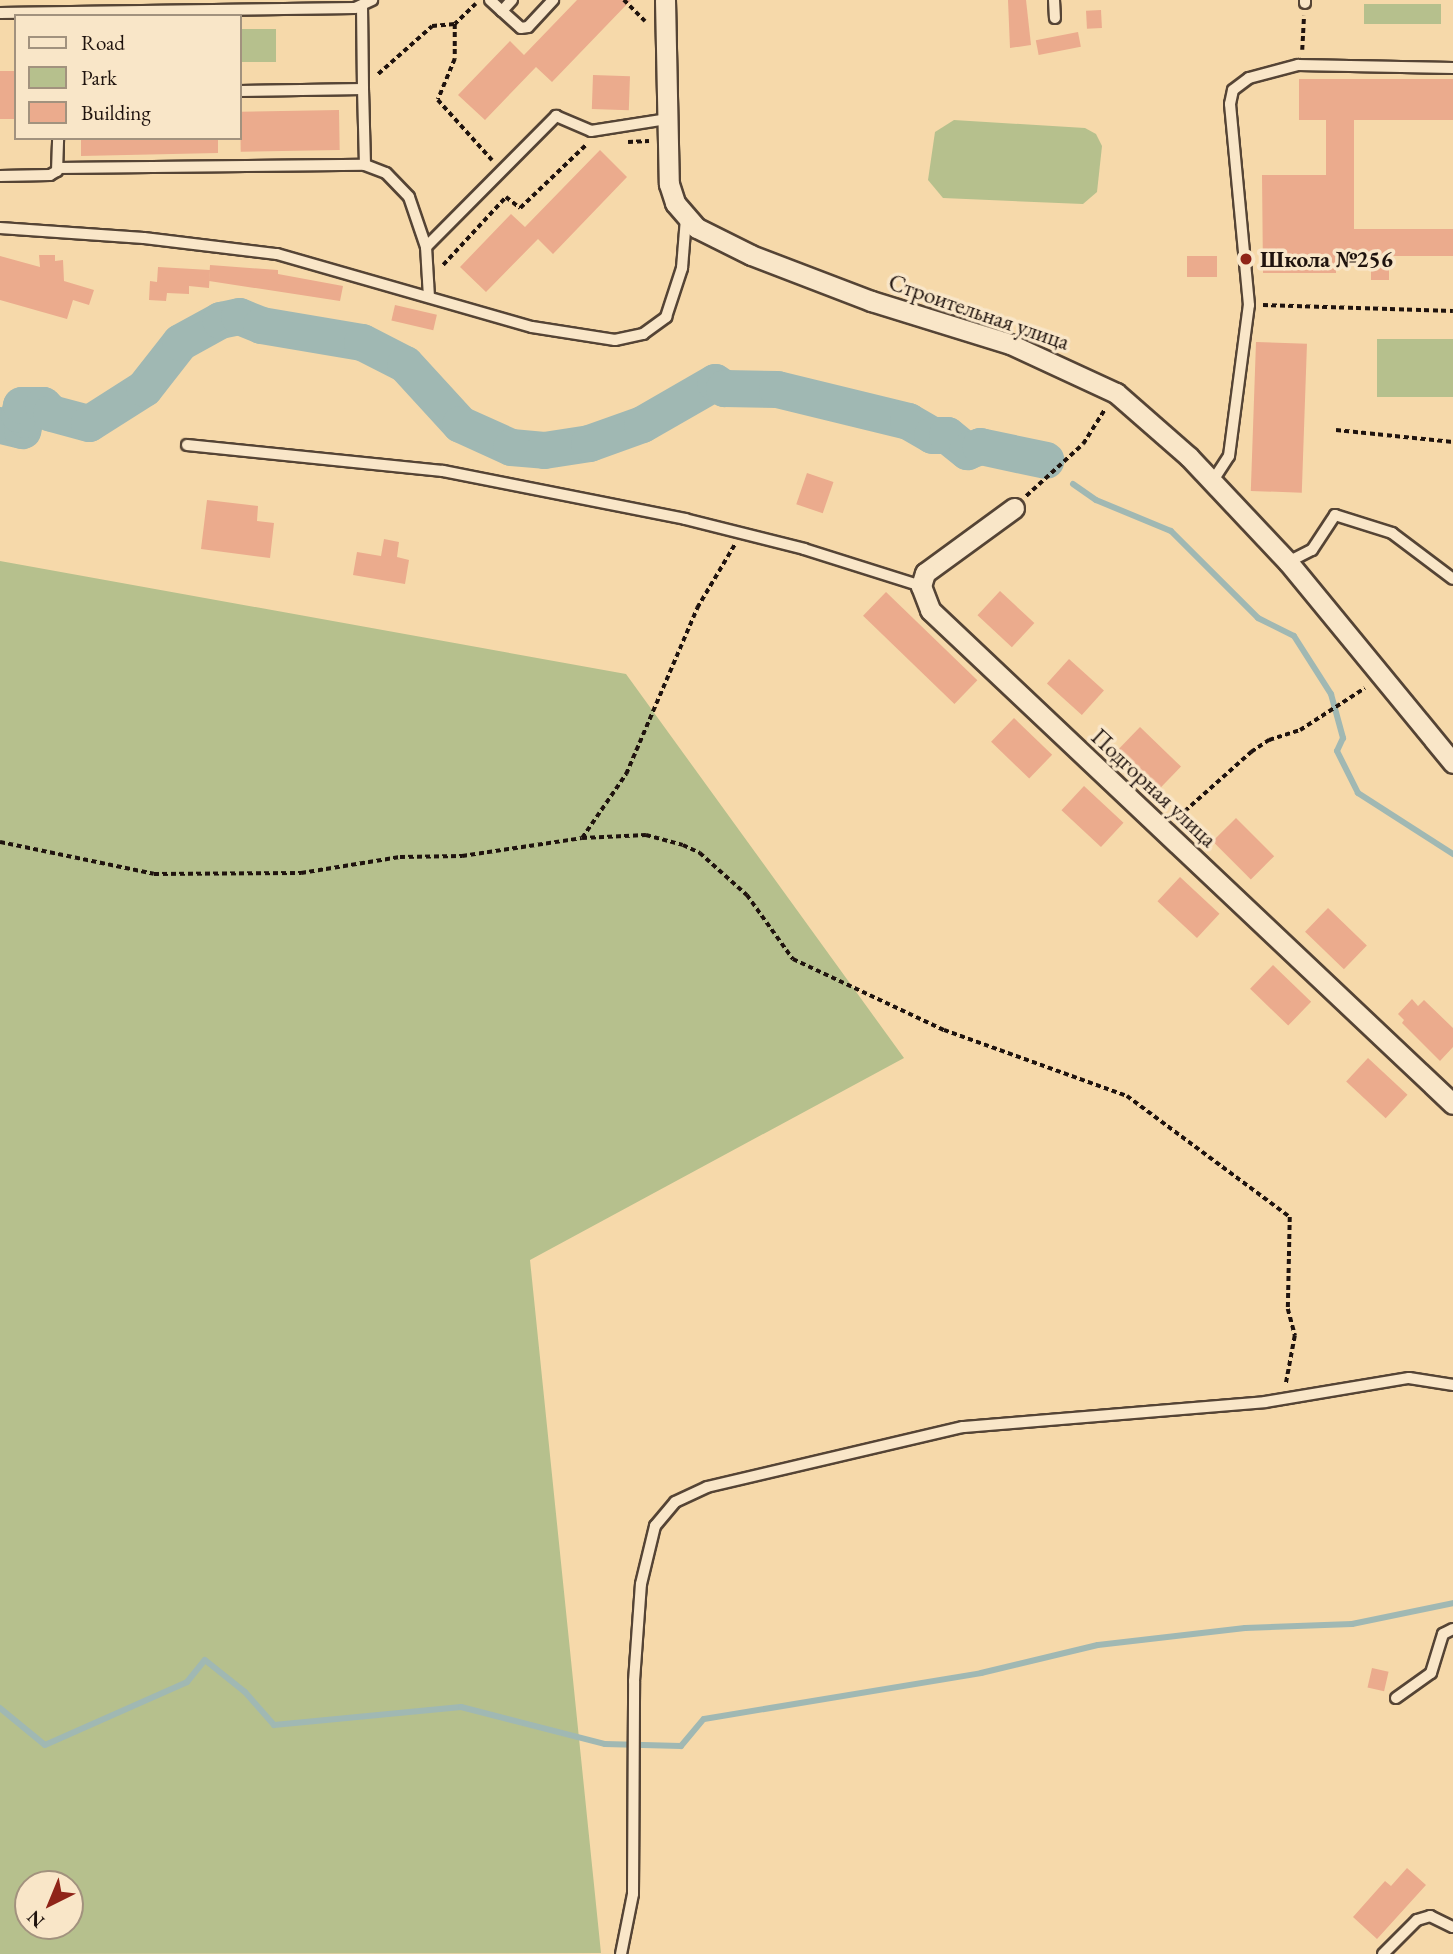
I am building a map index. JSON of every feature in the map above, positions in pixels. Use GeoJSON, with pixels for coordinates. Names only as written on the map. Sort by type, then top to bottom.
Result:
{"type":"FeatureCollection","features":[{"type":"Feature","properties":{"kind":"street","name":"Строительная улица"},"geometry":{"type":"LineString","coordinates":[[665,0],[669,184],[686,218],[710,237],[751,255],[871,301],[1010,344],[1116,393],[1160,428],[1288,562],[1453,763]]}},
{"type":"Feature","properties":{"kind":"street"},"geometry":{"type":"LineString","coordinates":[[921,586],[925,573],[1014,508]]}},
{"type":"Feature","properties":{"kind":"street","name":"Подгорная улица"},"geometry":{"type":"LineString","coordinates":[[921,586],[930,610],[1453,1104]]}},
{"type":"Feature","properties":{"kind":"lane"},"geometry":{"type":"LineString","coordinates":[[0,13],[362,6],[372,0]]}},
{"type":"Feature","properties":{"kind":"lane"},"geometry":{"type":"LineString","coordinates":[[490,0],[521,28],[528,27],[553,0]]}},
{"type":"Feature","properties":{"kind":"lane"},"geometry":{"type":"LineString","coordinates":[[502,11],[512,0]]}},
{"type":"Feature","properties":{"kind":"lane"},"geometry":{"type":"LineString","coordinates":[[1054,0],[1055,18]]}},
{"type":"Feature","properties":{"kind":"lane"},"geometry":{"type":"LineString","coordinates":[[362,6],[365,165]]}},
{"type":"Feature","properties":{"kind":"lane"},"geometry":{"type":"LineString","coordinates":[[1212,482],[1229,456],[1250,305],[1231,99],[1245,79],[1298,65],[1453,68]]}},
{"type":"Feature","properties":{"kind":"lane"},"geometry":{"type":"LineString","coordinates":[[242,91],[363,89]]}},
{"type":"Feature","properties":{"kind":"lane"},"geometry":{"type":"LineString","coordinates":[[426,247],[556,116],[591,131],[668,119]]}},
{"type":"Feature","properties":{"kind":"lane"},"geometry":{"type":"LineString","coordinates":[[58,140],[58,168]]}},
{"type":"Feature","properties":{"kind":"lane"},"geometry":{"type":"LineString","coordinates":[[0,176],[50,175],[58,168],[365,165],[386,173],[409,197],[426,247],[429,297]]}},
{"type":"Feature","properties":{"kind":"lane"},"geometry":{"type":"LineString","coordinates":[[0,228],[58,229],[250,250],[532,327],[615,340],[643,334],[667,317],[676,295],[686,218]]}},
{"type":"Feature","properties":{"kind":"lane"},"geometry":{"type":"LineString","coordinates":[[187,445],[443,471],[741,533],[921,586]]}},
{"type":"Feature","properties":{"kind":"lane"},"geometry":{"type":"LineString","coordinates":[[1288,562],[1312,550],[1335,515],[1392,533],[1453,579]]}},
{"type":"Feature","properties":{"kind":"lane"},"geometry":{"type":"LineString","coordinates":[[621,1954],[633,1894],[634,1681],[641,1584],[655,1526],[675,1502],[707,1487],[963,1427],[1283,1399],[1409,1378],[1453,1385]]}},
{"type":"Feature","properties":{"kind":"lane"},"geometry":{"type":"LineString","coordinates":[[1396,1698],[1432,1673],[1443,1634],[1453,1629]]}},
{"type":"Feature","properties":{"kind":"lane"},"geometry":{"type":"LineString","coordinates":[[1383,1954],[1417,1920],[1430,1916],[1453,1927]]}},
{"type":"Feature","properties":{"kind":"path"},"geometry":{"type":"LineString","coordinates":[[363,89],[432,26],[456,24],[480,0]]}},
{"type":"Feature","properties":{"kind":"path"},"geometry":{"type":"LineString","coordinates":[[1298,65],[1305,2]]}},
{"type":"Feature","properties":{"kind":"path"},"geometry":{"type":"LineString","coordinates":[[456,24],[455,59],[438,100],[502,170]]}},
{"type":"Feature","properties":{"kind":"path"},"geometry":{"type":"LineString","coordinates":[[621,143],[645,141]]}},
{"type":"Feature","properties":{"kind":"path"},"geometry":{"type":"LineString","coordinates":[[427,282],[506,197],[520,208],[583,145],[596,144]]}},
{"type":"Feature","properties":{"kind":"path"},"geometry":{"type":"LineString","coordinates":[[1250,305],[1453,311]]}},
{"type":"Feature","properties":{"kind":"path"},"geometry":{"type":"LineString","coordinates":[[1039,484],[1083,444],[1116,393]]}},
{"type":"Feature","properties":{"kind":"path"},"geometry":{"type":"LineString","coordinates":[[1336,429],[1453,442]]}},
{"type":"Feature","properties":{"kind":"path"},"geometry":{"type":"LineString","coordinates":[[582,838],[626,774],[697,608],[741,533]]}},
{"type":"Feature","properties":{"kind":"path"},"geometry":{"type":"LineString","coordinates":[[1164,831],[1228,767],[1269,740],[1300,730],[1350,700]]}},
{"type":"Feature","properties":{"kind":"path"},"geometry":{"type":"LineString","coordinates":[[0,842],[154,874],[288,873],[582,838],[646,835],[700,853],[747,895],[793,959],[944,1030],[1127,1096],[1290,1217],[1288,1309],[1294,1336],[1283,1399]]}},
{"type":"Feature","properties":{"kind":"green space"},"geometry":{"type":"Polygon","coordinates":[[[1364,4],[1441,4],[1441,24],[1364,24],[1364,4]]]}},
{"type":"Feature","properties":{"kind":"green space"},"geometry":{"type":"Polygon","coordinates":[[[242,29],[276,29],[276,62],[242,62],[242,29]]]}},
{"type":"Feature","properties":{"kind":"green space"},"geometry":{"type":"Polygon","coordinates":[[[954,120],[1085,128],[1096,134],[1102,146],[1097,192],[1083,204],[943,198],[928,180],[935,132],[954,120]]]}},
{"type":"Feature","properties":{"kind":"green space"},"geometry":{"type":"Polygon","coordinates":[[[1377,339],[1453,339],[1453,397],[1377,397],[1377,339]]]}},
{"type":"Feature","properties":{"kind":"green space"},"geometry":{"type":"Polygon","coordinates":[[[0,561],[626,674],[904,1058],[530,1260],[601,1953],[0,1954],[0,561]]]}},
{"type":"Feature","properties":{"kind":"building"},"geometry":{"type":"Polygon","coordinates":[[[577,0],[631,0],[552,82],[536,67],[485,120],[458,95],[510,41],[524,55],[577,0]]]}},
{"type":"Feature","properties":{"kind":"building"},"geometry":{"type":"Polygon","coordinates":[[[1008,0],[1026,0],[1031,45],[1010,48],[1008,0]]]}},
{"type":"Feature","properties":{"kind":"building"},"geometry":{"type":"Polygon","coordinates":[[[1101,10],[1102,28],[1087,29],[1086,11],[1101,10]]]}},
{"type":"Feature","properties":{"kind":"building"},"geometry":{"type":"Polygon","coordinates":[[[1078,32],[1081,47],[1039,55],[1036,40],[1078,32]]]}},
{"type":"Feature","properties":{"kind":"building"},"geometry":{"type":"Polygon","coordinates":[[[0,71],[14,71],[14,119],[0,119],[0,71]]]}},
{"type":"Feature","properties":{"kind":"building"},"geometry":{"type":"Polygon","coordinates":[[[593,75],[630,76],[629,110],[592,109],[593,75]]]}},
{"type":"Feature","properties":{"kind":"building"},"geometry":{"type":"Polygon","coordinates":[[[1299,79],[1453,79],[1453,120],[1354,120],[1354,229],[1453,229],[1453,256],[1389,256],[1389,280],[1371,280],[1371,256],[1336,256],[1336,273],[1263,273],[1262,175],[1326,175],[1326,120],[1299,120],[1299,79]]]}},
{"type":"Feature","properties":{"kind":"building"},"geometry":{"type":"Polygon","coordinates":[[[339,110],[340,150],[241,152],[242,112],[339,110]]]}},
{"type":"Feature","properties":{"kind":"building"},"geometry":{"type":"Polygon","coordinates":[[[81,140],[218,140],[218,153],[81,156],[81,140]]]}},
{"type":"Feature","properties":{"kind":"building"},"geometry":{"type":"Polygon","coordinates":[[[600,150],[627,177],[553,254],[538,239],[486,292],[460,267],[511,214],[525,227],[600,150]]]}},
{"type":"Feature","properties":{"kind":"building"},"geometry":{"type":"Polygon","coordinates":[[[39,255],[55,255],[55,261],[63,260],[64,281],[94,290],[89,305],[73,300],[67,319],[0,300],[0,256],[40,267],[39,255]]]}},
{"type":"Feature","properties":{"kind":"building"},"geometry":{"type":"Polygon","coordinates":[[[1187,256],[1217,256],[1217,277],[1187,277],[1187,256]]]}},
{"type":"Feature","properties":{"kind":"building"},"geometry":{"type":"Polygon","coordinates":[[[210,265],[278,270],[278,274],[343,286],[340,301],[209,281],[210,265]]]}},
{"type":"Feature","properties":{"kind":"building"},"geometry":{"type":"Polygon","coordinates":[[[158,267],[210,270],[209,288],[189,286],[189,294],[167,293],[166,301],[149,300],[150,281],[157,282],[158,267]]]}},
{"type":"Feature","properties":{"kind":"building"},"geometry":{"type":"Polygon","coordinates":[[[395,305],[437,315],[433,330],[391,321],[395,305]]]}},
{"type":"Feature","properties":{"kind":"building"},"geometry":{"type":"Polygon","coordinates":[[[1256,342],[1307,344],[1302,493],[1251,491],[1256,342]]]}},
{"type":"Feature","properties":{"kind":"building"},"geometry":{"type":"Polygon","coordinates":[[[807,473],[833,482],[823,513],[796,504],[807,473]]]}},
{"type":"Feature","properties":{"kind":"building"},"geometry":{"type":"Polygon","coordinates":[[[207,500],[258,506],[257,521],[274,523],[270,558],[201,549],[207,500]]]}},
{"type":"Feature","properties":{"kind":"building"},"geometry":{"type":"Polygon","coordinates":[[[384,539],[399,542],[397,557],[409,560],[405,584],[353,575],[357,552],[381,556],[384,539]]]}},
{"type":"Feature","properties":{"kind":"building"},"geometry":{"type":"Polygon","coordinates":[[[1000,591],[1034,623],[1012,647],[977,615],[1000,591]]]}},
{"type":"Feature","properties":{"kind":"building"},"geometry":{"type":"Polygon","coordinates":[[[886,592],[977,680],[954,704],[863,616],[886,592]]]}},
{"type":"Feature","properties":{"kind":"building"},"geometry":{"type":"Polygon","coordinates":[[[1069,659],[1104,690],[1082,715],[1047,684],[1069,659]]]}},
{"type":"Feature","properties":{"kind":"building"},"geometry":{"type":"Polygon","coordinates":[[[1014,718],[1052,755],[1029,779],[991,742],[1014,718]]]}},
{"type":"Feature","properties":{"kind":"building"},"geometry":{"type":"Polygon","coordinates":[[[1140,727],[1181,767],[1158,790],[1117,751],[1140,727]]]}},
{"type":"Feature","properties":{"kind":"building"},"geometry":{"type":"Polygon","coordinates":[[[1084,786],[1123,823],[1101,847],[1061,810],[1084,786]]]}},
{"type":"Feature","properties":{"kind":"building"},"geometry":{"type":"Polygon","coordinates":[[[1236,818],[1274,856],[1251,880],[1213,841],[1236,818]]]}},
{"type":"Feature","properties":{"kind":"building"},"geometry":{"type":"Polygon","coordinates":[[[1180,877],[1219,914],[1197,938],[1157,901],[1180,877]]]}},
{"type":"Feature","properties":{"kind":"building"},"geometry":{"type":"Polygon","coordinates":[[[1328,908],[1367,946],[1344,969],[1305,932],[1328,908]]]}},
{"type":"Feature","properties":{"kind":"building"},"geometry":{"type":"Polygon","coordinates":[[[1273,965],[1311,1002],[1288,1026],[1250,989],[1273,965]]]}},
{"type":"Feature","properties":{"kind":"building"},"geometry":{"type":"Polygon","coordinates":[[[1412,999],[1418,1006],[1424,1000],[1453,1028],[1453,1047],[1440,1061],[1402,1023],[1404,1020],[1398,1014],[1412,999]]]}},
{"type":"Feature","properties":{"kind":"building"},"geometry":{"type":"Polygon","coordinates":[[[1368,1058],[1407,1095],[1386,1118],[1346,1081],[1368,1058]]]}},
{"type":"Feature","properties":{"kind":"building"},"geometry":{"type":"Polygon","coordinates":[[[1372,1668],[1389,1672],[1384,1691],[1368,1687],[1372,1668]]]}},
{"type":"Feature","properties":{"kind":"building"},"geometry":{"type":"Polygon","coordinates":[[[1407,1868],[1426,1885],[1377,1939],[1353,1917],[1385,1881],[1391,1886],[1407,1868]]]}},
{"type":"Feature","properties":{"kind":"waterway"},"geometry":{"type":"LineString","coordinates":[[0,425],[22,430],[25,419],[19,414],[21,405],[43,405],[51,413],[89,423],[144,388],[180,342],[220,320],[239,316],[261,325],[362,342],[405,364],[460,424],[511,447],[544,450],[589,443],[642,424],[715,382],[724,388],[777,389],[908,421],[932,435],[947,435],[967,451],[980,446],[1046,460]]}},
{"type":"Feature","properties":{"kind":"waterway"},"geometry":{"type":"LineString","coordinates":[[1073,484],[1096,500],[1171,531],[1258,618],[1294,636],[1331,694],[1343,738],[1337,751],[1358,793],[1453,854]]}},
{"type":"Feature","properties":{"kind":"waterway"},"geometry":{"type":"LineString","coordinates":[[0,1708],[45,1745],[187,1682],[205,1660],[245,1692],[274,1725],[461,1707],[605,1744],[681,1746],[704,1719],[981,1673],[1098,1645],[1245,1628],[1352,1624],[1453,1603]]}},
{"type":"Feature","properties":{"kind":"place","name":"Школа №256"},"geometry":{"type":"Point","coordinates":[1246,259]}}]}
